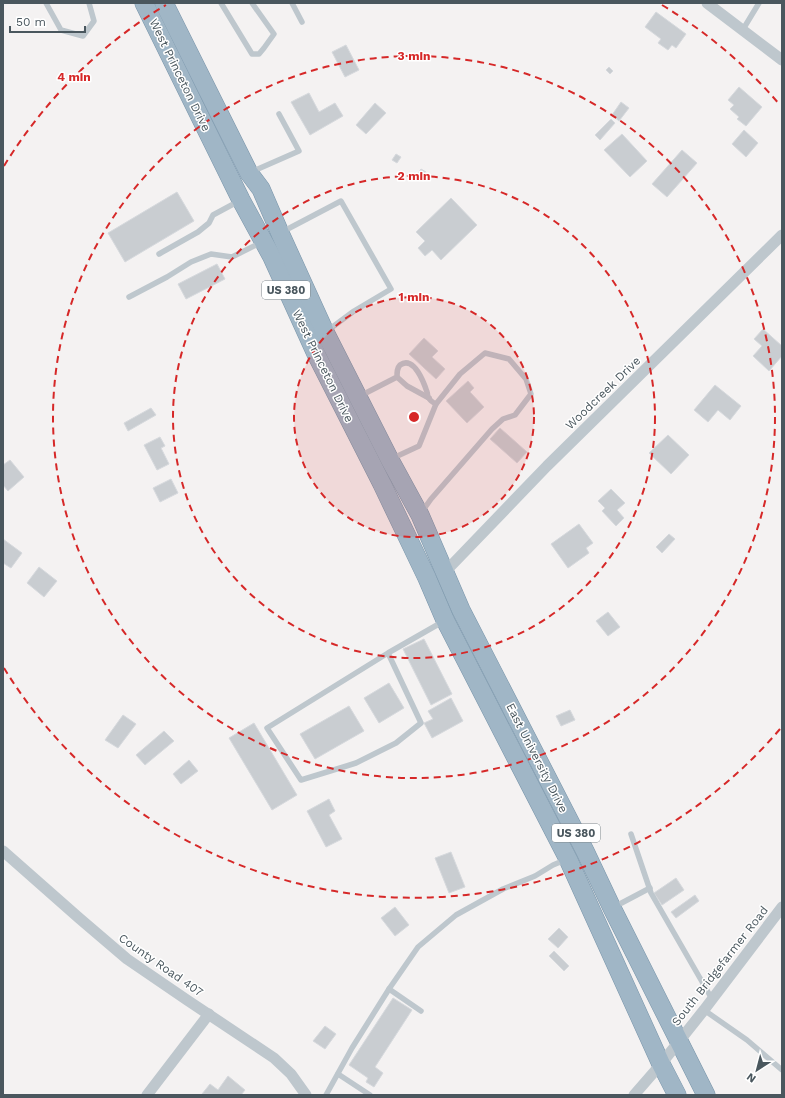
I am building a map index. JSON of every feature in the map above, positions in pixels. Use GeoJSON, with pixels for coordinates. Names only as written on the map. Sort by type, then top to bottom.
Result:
{"type":"FeatureCollection","features":[{"type":"Feature","properties":{"kind":"highway","name":"West Princeton Drive"},"geometry":{"type":"LineString","coordinates":[[144,3],[241,200],[271,237],[325,332],[390,460],[420,515],[444,572]]}},
{"type":"Feature","properties":{"kind":"highway","name":"West Princeton Drive"},"geometry":{"type":"LineString","coordinates":[[164,3],[249,173],[261,189],[271,237],[272,257],[317,356],[382,484],[427,578]]}},
{"type":"Feature","properties":{"kind":"highway","name":"East University Drive"},"geometry":{"type":"LineString","coordinates":[[444,572],[453,615],[568,859],[661,1064],[677,1095]]}},
{"type":"Feature","properties":{"kind":"highway","name":"East University Drive"},"geometry":{"type":"LineString","coordinates":[[427,578],[453,615],[582,844],[612,908],[680,1040],[706,1095]]}},
{"type":"Feature","properties":{"kind":"street"},"geometry":{"type":"LineString","coordinates":[[707,3],[782,60]]}},
{"type":"Feature","properties":{"kind":"street","name":"Woodcreek Drive"},"geometry":{"type":"LineString","coordinates":[[444,572],[547,466],[782,235]]}},
{"type":"Feature","properties":{"kind":"street","name":"County Road 407"},"geometry":{"type":"LineString","coordinates":[[3,851],[127,959],[274,1058],[290,1074],[306,1095]]}},
{"type":"Feature","properties":{"kind":"street","name":"South Bridgefarmer Road"},"geometry":{"type":"LineString","coordinates":[[634,1095],[704,1010],[782,907]]}},
{"type":"Feature","properties":{"kind":"street"},"geometry":{"type":"LineString","coordinates":[[147,1095],[209,1014]]}},
{"type":"Feature","properties":{"kind":"lane"},"geometry":{"type":"LineString","coordinates":[[46,3],[61,30],[83,36],[94,21],[89,3]]}},
{"type":"Feature","properties":{"kind":"lane"},"geometry":{"type":"LineString","coordinates":[[221,3],[252,54],[258,54],[274,34],[252,3]]}},
{"type":"Feature","properties":{"kind":"lane"},"geometry":{"type":"LineString","coordinates":[[292,3],[302,22]]}},
{"type":"Feature","properties":{"kind":"lane"},"geometry":{"type":"LineString","coordinates":[[742,30],[759,3]]}},
{"type":"Feature","properties":{"kind":"lane"},"geometry":{"type":"LineString","coordinates":[[249,173],[299,151],[279,114]]}},
{"type":"Feature","properties":{"kind":"lane"},"geometry":{"type":"LineString","coordinates":[[160,254],[198,232],[209,223],[213,215],[241,200]]}},
{"type":"Feature","properties":{"kind":"lane"},"geometry":{"type":"LineString","coordinates":[[129,297],[167,278],[191,262],[212,254],[232,257],[341,200],[391,289],[354,311],[325,332]]}},
{"type":"Feature","properties":{"kind":"lane"},"geometry":{"type":"LineString","coordinates":[[390,460],[419,446],[436,404],[460,374],[485,353],[509,359],[526,379],[531,394],[516,415],[503,419],[492,428],[431,499],[420,515]]}},
{"type":"Feature","properties":{"kind":"lane"},"geometry":{"type":"LineString","coordinates":[[397,377],[398,368],[401,364],[411,364],[416,369],[429,398]]}},
{"type":"Feature","properties":{"kind":"lane"},"geometry":{"type":"LineString","coordinates":[[358,397],[397,377]]}},
{"type":"Feature","properties":{"kind":"lane"},"geometry":{"type":"LineString","coordinates":[[397,377],[407,386],[429,398],[436,404]]}},
{"type":"Feature","properties":{"kind":"lane"},"geometry":{"type":"LineString","coordinates":[[388,653],[421,723],[396,743],[356,762],[301,780],[267,728],[388,653],[453,615]]}},
{"type":"Feature","properties":{"kind":"lane"},"geometry":{"type":"LineString","coordinates":[[632,834],[651,893],[712,999]]}},
{"type":"Feature","properties":{"kind":"lane"},"geometry":{"type":"LineString","coordinates":[[326,1095],[352,1048],[389,989],[418,947],[456,915],[503,889],[535,876],[553,865],[568,859]]}},
{"type":"Feature","properties":{"kind":"lane"},"geometry":{"type":"LineString","coordinates":[[612,908],[650,888]]}},
{"type":"Feature","properties":{"kind":"lane"},"geometry":{"type":"LineString","coordinates":[[389,989],[421,1012]]}},
{"type":"Feature","properties":{"kind":"lane"},"geometry":{"type":"LineString","coordinates":[[704,1010],[747,1040],[782,1070]]}},
{"type":"Feature","properties":{"kind":"lane"},"geometry":{"type":"LineString","coordinates":[[338,1074],[370,1095]]}},
{"type":"Feature","properties":{"kind":"building"},"geometry":{"type":"Polygon","coordinates":[[[656,12],[686,34],[676,48],[672,45],[668,50],[658,43],[661,39],[645,27],[656,12]]]}},
{"type":"Feature","properties":{"kind":"building"},"geometry":{"type":"Polygon","coordinates":[[[346,45],[359,70],[345,77],[332,52],[346,45]]]}},
{"type":"Feature","properties":{"kind":"building"},"geometry":{"type":"Polygon","coordinates":[[[609,67],[613,71],[610,74],[606,70],[609,67]]]}},
{"type":"Feature","properties":{"kind":"building"},"geometry":{"type":"Polygon","coordinates":[[[739,87],[762,107],[746,126],[737,119],[739,117],[730,109],[734,105],[728,100],[739,87]]]}},
{"type":"Feature","properties":{"kind":"building"},"geometry":{"type":"Polygon","coordinates":[[[309,93],[319,112],[335,103],[343,116],[310,135],[291,102],[309,93]]]}},
{"type":"Feature","properties":{"kind":"building"},"geometry":{"type":"Polygon","coordinates":[[[621,102],[629,108],[619,121],[612,115],[621,102]]]}},
{"type":"Feature","properties":{"kind":"building"},"geometry":{"type":"Polygon","coordinates":[[[375,103],[386,113],[366,134],[356,125],[375,103]]]}},
{"type":"Feature","properties":{"kind":"building"},"geometry":{"type":"Polygon","coordinates":[[[611,119],[615,123],[600,140],[595,135],[611,119]]]}},
{"type":"Feature","properties":{"kind":"building"},"geometry":{"type":"Polygon","coordinates":[[[744,130],[758,143],[746,157],[732,144],[744,130]]]}},
{"type":"Feature","properties":{"kind":"building"},"geometry":{"type":"Polygon","coordinates":[[[622,134],[647,161],[630,177],[604,150],[622,134]]]}},
{"type":"Feature","properties":{"kind":"building"},"geometry":{"type":"Polygon","coordinates":[[[682,150],[697,163],[667,197],[652,184],[682,150]]]}},
{"type":"Feature","properties":{"kind":"building"},"geometry":{"type":"Polygon","coordinates":[[[396,154],[401,157],[397,163],[392,160],[396,154]]]}},
{"type":"Feature","properties":{"kind":"building"},"geometry":{"type":"Polygon","coordinates":[[[421,169],[426,172],[423,178],[417,175],[421,169]]]}},
{"type":"Feature","properties":{"kind":"building"},"geometry":{"type":"Polygon","coordinates":[[[177,192],[194,221],[125,262],[108,233],[177,192]]]}},
{"type":"Feature","properties":{"kind":"building"},"geometry":{"type":"Polygon","coordinates":[[[451,198],[477,225],[441,260],[432,250],[425,256],[418,248],[425,241],[416,232],[451,198]]]}},
{"type":"Feature","properties":{"kind":"building"},"geometry":{"type":"Polygon","coordinates":[[[217,264],[225,279],[186,299],[178,284],[217,264]]]}},
{"type":"Feature","properties":{"kind":"building"},"geometry":{"type":"Polygon","coordinates":[[[763,329],[782,346],[782,356],[769,371],[753,356],[762,346],[754,339],[763,329]]]}},
{"type":"Feature","properties":{"kind":"building"},"geometry":{"type":"Polygon","coordinates":[[[424,338],[438,351],[432,357],[445,369],[436,379],[409,354],[424,338]]]}},
{"type":"Feature","properties":{"kind":"building"},"geometry":{"type":"Polygon","coordinates":[[[468,381],[474,388],[470,392],[484,407],[467,423],[446,401],[468,381]]]}},
{"type":"Feature","properties":{"kind":"building"},"geometry":{"type":"Polygon","coordinates":[[[715,385],[741,406],[730,420],[718,410],[708,422],[694,410],[715,385]]]}},
{"type":"Feature","properties":{"kind":"building"},"geometry":{"type":"Polygon","coordinates":[[[151,408],[156,415],[128,431],[124,423],[151,408]]]}},
{"type":"Feature","properties":{"kind":"building"},"geometry":{"type":"Polygon","coordinates":[[[500,428],[527,452],[517,463],[490,439],[500,428]]]}},
{"type":"Feature","properties":{"kind":"building"},"geometry":{"type":"Polygon","coordinates":[[[668,435],[689,455],[671,474],[649,453],[668,435]]]}},
{"type":"Feature","properties":{"kind":"building"},"geometry":{"type":"Polygon","coordinates":[[[160,437],[165,446],[161,448],[169,464],[157,470],[144,445],[160,437]]]}},
{"type":"Feature","properties":{"kind":"building"},"geometry":{"type":"Polygon","coordinates":[[[10,460],[24,477],[8,491],[3,485],[3,465],[10,460]]]}},
{"type":"Feature","properties":{"kind":"building"},"geometry":{"type":"Polygon","coordinates":[[[171,479],[178,493],[160,502],[153,488],[171,479]]]}},
{"type":"Feature","properties":{"kind":"building"},"geometry":{"type":"Polygon","coordinates":[[[611,489],[625,503],[617,510],[624,518],[616,526],[602,511],[605,508],[598,501],[611,489]]]}},
{"type":"Feature","properties":{"kind":"building"},"geometry":{"type":"Polygon","coordinates":[[[579,524],[593,543],[586,548],[589,553],[568,568],[551,544],[579,524]]]}},
{"type":"Feature","properties":{"kind":"building"},"geometry":{"type":"Polygon","coordinates":[[[669,534],[675,539],[662,553],[656,547],[669,534]]]}},
{"type":"Feature","properties":{"kind":"building"},"geometry":{"type":"Polygon","coordinates":[[[3,539],[22,553],[11,568],[3,563],[3,539]]]}},
{"type":"Feature","properties":{"kind":"building"},"geometry":{"type":"Polygon","coordinates":[[[39,567],[57,581],[44,597],[27,583],[39,567]]]}},
{"type":"Feature","properties":{"kind":"building"},"geometry":{"type":"Polygon","coordinates":[[[608,612],[620,627],[608,636],[596,621],[608,612]]]}},
{"type":"Feature","properties":{"kind":"building"},"geometry":{"type":"Polygon","coordinates":[[[424,639],[452,694],[431,705],[403,649],[424,639]]]}},
{"type":"Feature","properties":{"kind":"building"},"geometry":{"type":"Polygon","coordinates":[[[389,683],[404,708],[379,723],[364,698],[389,683]]]}},
{"type":"Feature","properties":{"kind":"building"},"geometry":{"type":"Polygon","coordinates":[[[451,698],[463,721],[432,738],[424,723],[433,719],[428,711],[451,698]]]}},
{"type":"Feature","properties":{"kind":"building"},"geometry":{"type":"Polygon","coordinates":[[[349,706],[364,731],[315,759],[300,734],[349,706]]]}},
{"type":"Feature","properties":{"kind":"building"},"geometry":{"type":"Polygon","coordinates":[[[570,710],[575,720],[561,726],[556,716],[570,710]]]}},
{"type":"Feature","properties":{"kind":"building"},"geometry":{"type":"Polygon","coordinates":[[[123,715],[136,724],[118,748],[105,740],[123,715]]]}},
{"type":"Feature","properties":{"kind":"building"},"geometry":{"type":"Polygon","coordinates":[[[254,723],[297,795],[272,810],[229,738],[254,723]]]}},
{"type":"Feature","properties":{"kind":"building"},"geometry":{"type":"Polygon","coordinates":[[[164,731],[174,741],[145,765],[136,755],[164,731]]]}},
{"type":"Feature","properties":{"kind":"building"},"geometry":{"type":"Polygon","coordinates":[[[189,760],[198,771],[181,784],[173,774],[189,760]]]}},
{"type":"Feature","properties":{"kind":"building"},"geometry":{"type":"Polygon","coordinates":[[[329,799],[335,811],[329,815],[342,839],[326,847],[307,811],[329,799]]]}},
{"type":"Feature","properties":{"kind":"building"},"geometry":{"type":"Polygon","coordinates":[[[451,852],[465,887],[449,893],[435,858],[451,852]]]}},
{"type":"Feature","properties":{"kind":"building"},"geometry":{"type":"Polygon","coordinates":[[[676,878],[684,890],[662,905],[654,893],[676,878]]]}},
{"type":"Feature","properties":{"kind":"building"},"geometry":{"type":"Polygon","coordinates":[[[695,895],[699,901],[676,918],[671,912],[695,895]]]}},
{"type":"Feature","properties":{"kind":"building"},"geometry":{"type":"Polygon","coordinates":[[[395,907],[409,925],[395,936],[381,918],[395,907]]]}},
{"type":"Feature","properties":{"kind":"building"},"geometry":{"type":"Polygon","coordinates":[[[559,928],[568,937],[558,948],[548,939],[559,928]]]}},
{"type":"Feature","properties":{"kind":"building"},"geometry":{"type":"Polygon","coordinates":[[[554,951],[569,966],[564,971],[549,956],[554,951]]]}},
{"type":"Feature","properties":{"kind":"building"},"geometry":{"type":"Polygon","coordinates":[[[393,998],[412,1010],[375,1067],[383,1073],[374,1087],[366,1082],[368,1078],[349,1065],[393,998]]]}},
{"type":"Feature","properties":{"kind":"building"},"geometry":{"type":"Polygon","coordinates":[[[325,1026],[336,1034],[325,1049],[313,1041],[325,1026]]]}},
{"type":"Feature","properties":{"kind":"building"},"geometry":{"type":"Polygon","coordinates":[[[228,1076],[245,1090],[241,1095],[202,1094],[210,1084],[218,1090],[228,1076]]]}}]}
